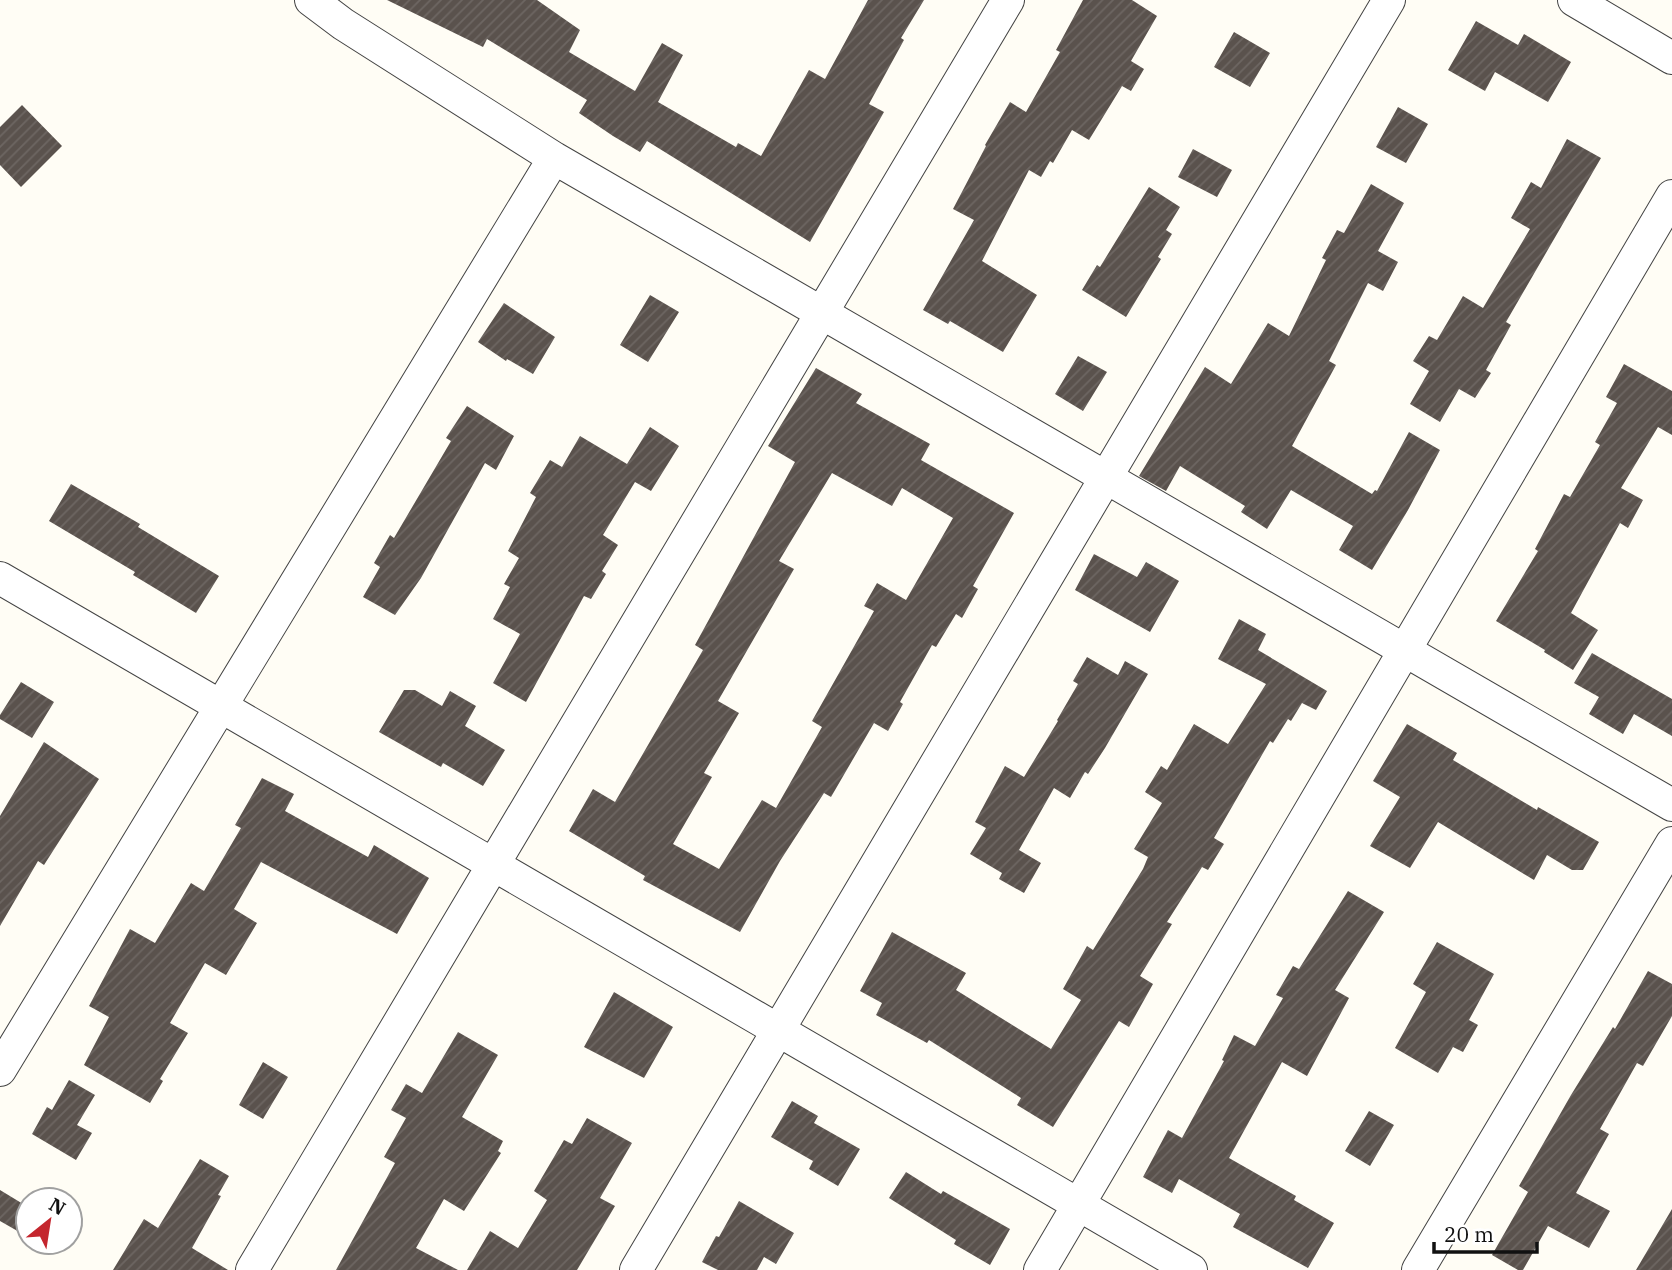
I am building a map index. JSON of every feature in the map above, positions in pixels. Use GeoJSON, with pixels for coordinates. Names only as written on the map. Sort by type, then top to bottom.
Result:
{"type":"FeatureCollection","features":[{"type":"Feature","properties":{"kind":"street"},"geometry":{"type":"LineString","coordinates":[[311,0],[343,24],[554,158],[1672,805]]}},
{"type":"Feature","properties":{"kind":"street"},"geometry":{"type":"LineString","coordinates":[[252,1270],[1008,0]]}},
{"type":"Feature","properties":{"kind":"street"},"geometry":{"type":"LineString","coordinates":[[636,1270],[1389,0]]}},
{"type":"Feature","properties":{"kind":"street"},"geometry":{"type":"LineString","coordinates":[[1574,0],[1672,58]]}},
{"type":"Feature","properties":{"kind":"street"},"geometry":{"type":"LineString","coordinates":[[0,1070],[554,158]]}},
{"type":"Feature","properties":{"kind":"street"},"geometry":{"type":"LineString","coordinates":[[1040,1270],[1672,196]]}},
{"type":"Feature","properties":{"kind":"street"},"geometry":{"type":"LineString","coordinates":[[0,578],[1191,1270]]}},
{"type":"Feature","properties":{"kind":"street"},"geometry":{"type":"LineString","coordinates":[[1418,1270],[1672,843]]}},
{"type":"Feature","properties":{"kind":"building"},"geometry":{"type":"Polygon","coordinates":[[[387,0],[537,0],[580,30],[569,52],[635,91],[662,43],[683,55],[658,102],[736,147],[738,143],[761,156],[809,70],[825,79],[868,0],[924,0],[901,38],[904,40],[869,104],[884,112],[810,242],[647,141],[640,152],[613,136],[579,113],[587,100],[487,39],[483,47],[387,0]]]}},
{"type":"Feature","properties":{"kind":"building"},"geometry":{"type":"Polygon","coordinates":[[[1083,0],[1132,0],[1157,16],[1131,61],[1144,69],[1131,91],[1122,86],[1089,140],[1072,130],[1053,163],[1050,161],[1041,177],[1029,170],[982,261],[1037,295],[1003,352],[950,321],[948,324],[923,310],[974,220],[953,209],[985,145],[1010,102],[1026,112],[1060,52],[1056,50],[1083,0]]]}},
{"type":"Feature","properties":{"kind":"building"},"geometry":{"type":"Polygon","coordinates":[[[1476,21],[1518,45],[1524,34],[1571,62],[1548,102],[1495,72],[1485,91],[1448,70],[1476,21]]]}},
{"type":"Feature","properties":{"kind":"building"},"geometry":{"type":"Polygon","coordinates":[[[1234,32],[1270,53],[1250,87],[1214,67],[1234,32]]]}},
{"type":"Feature","properties":{"kind":"building"},"geometry":{"type":"Polygon","coordinates":[[[22,105],[62,146],[21,187],[0,165],[0,127],[22,105]]]}},
{"type":"Feature","properties":{"kind":"building"},"geometry":{"type":"Polygon","coordinates":[[[1398,107],[1428,124],[1406,163],[1376,147],[1398,107]]]}},
{"type":"Feature","properties":{"kind":"building"},"geometry":{"type":"Polygon","coordinates":[[[1567,139],[1601,158],[1506,322],[1511,325],[1486,370],[1491,373],[1475,398],[1459,389],[1440,422],[1410,404],[1429,371],[1413,361],[1429,336],[1437,340],[1463,296],[1483,308],[1530,229],[1511,218],[1531,182],[1541,188],[1567,139]]]}},
{"type":"Feature","properties":{"kind":"building"},"geometry":{"type":"Polygon","coordinates":[[[1193,149],[1232,170],[1217,197],[1178,177],[1193,149]]]}},
{"type":"Feature","properties":{"kind":"building"},"geometry":{"type":"Polygon","coordinates":[[[1371,184],[1404,203],[1378,251],[1398,262],[1383,291],[1368,283],[1329,361],[1336,365],[1292,446],[1372,494],[1377,491],[1409,432],[1440,450],[1372,570],[1339,550],[1353,526],[1291,490],[1267,529],[1241,512],[1245,506],[1180,466],[1166,491],[1139,476],[1205,367],[1231,384],[1268,323],[1289,336],[1326,260],[1322,258],[1337,230],[1344,233],[1371,184]]]}},
{"type":"Feature","properties":{"kind":"building"},"geometry":{"type":"Polygon","coordinates":[[[1149,187],[1180,207],[1166,230],[1172,234],[1158,257],[1161,259],[1126,317],[1082,290],[1097,265],[1100,267],[1149,187]]]}},
{"type":"Feature","properties":{"kind":"building"},"geometry":{"type":"Polygon","coordinates":[[[650,295],[679,312],[648,362],[620,345],[650,295]]]}},
{"type":"Feature","properties":{"kind":"building"},"geometry":{"type":"Polygon","coordinates":[[[504,303],[555,337],[533,374],[507,359],[506,361],[478,342],[504,303]]]}},
{"type":"Feature","properties":{"kind":"building"},"geometry":{"type":"Polygon","coordinates":[[[1078,356],[1107,372],[1083,411],[1055,394],[1078,356]]]}},
{"type":"Feature","properties":{"kind":"building"},"geometry":{"type":"Polygon","coordinates":[[[1624,364],[1672,391],[1672,435],[1658,427],[1621,488],[1643,500],[1628,528],[1620,523],[1571,613],[1598,630],[1573,670],[1496,621],[1538,551],[1535,549],[1564,494],[1570,497],[1600,445],[1595,442],[1617,403],[1606,397],[1624,364]]]}},
{"type":"Feature","properties":{"kind":"building"},"geometry":{"type":"Polygon","coordinates":[[[816,368],[862,394],[856,403],[930,444],[921,460],[1014,513],[973,586],[978,589],[962,618],[956,614],[936,647],[932,645],[900,702],[903,704],[888,731],[874,723],[831,797],[824,793],[780,861],[740,932],[643,880],[645,876],[569,831],[593,789],[615,802],[703,650],[695,645],[795,462],[768,446],[816,368]],[[832,473],[779,561],[794,569],[718,701],[739,713],[704,773],[712,777],[673,844],[719,869],[762,800],[776,808],[822,727],[812,721],[874,611],[864,606],[877,583],[906,600],[953,518],[902,488],[892,506],[832,473]]]}},
{"type":"Feature","properties":{"kind":"building"},"geometry":{"type":"Polygon","coordinates":[[[467,406],[514,436],[496,470],[485,463],[421,578],[395,615],[363,597],[380,567],[374,563],[390,535],[394,538],[451,441],[446,438],[467,406]]]}},
{"type":"Feature","properties":{"kind":"building"},"geometry":{"type":"Polygon","coordinates":[[[650,427],[679,446],[651,491],[635,482],[603,535],[618,545],[602,571],[606,574],[591,599],[584,596],[526,702],[493,683],[520,634],[493,619],[510,587],[504,584],[519,558],[508,551],[536,497],[530,493],[550,460],[562,467],[580,436],[627,464],[650,427]]]}},
{"type":"Feature","properties":{"kind":"building"},"geometry":{"type":"Polygon","coordinates":[[[71,484],[140,524],[138,527],[219,576],[196,613],[133,575],[135,572],[49,521],[71,484]]]}},
{"type":"Feature","properties":{"kind":"building"},"geometry":{"type":"Polygon","coordinates":[[[1094,554],[1137,577],[1146,562],[1179,581],[1150,632],[1075,590],[1094,554]]]}},
{"type":"Feature","properties":{"kind":"building"},"geometry":{"type":"Polygon","coordinates":[[[1239,619],[1266,634],[1258,650],[1327,691],[1316,710],[1302,703],[1273,743],[1270,741],[1214,838],[1224,844],[1208,870],[1202,867],[1167,922],[1172,924],[1140,976],[1153,984],[1129,1027],[1119,1021],[1053,1127],[1017,1105],[1021,1098],[929,1040],[927,1043],[876,1015],[882,1003],[860,991],[892,932],[966,973],[956,990],[1051,1049],[1081,1000],[1063,989],[1087,946],[1093,950],[1148,857],[1134,849],[1162,803],[1145,792],[1161,766],[1167,770],[1194,724],[1228,744],[1266,684],[1218,659],[1239,619]]]}},
{"type":"Feature","properties":{"kind":"building"},"geometry":{"type":"Polygon","coordinates":[[[1592,653],[1672,699],[1672,736],[1634,714],[1623,734],[1589,714],[1599,697],[1574,683],[1592,653]]]}},
{"type":"Feature","properties":{"kind":"building"},"geometry":{"type":"Polygon","coordinates":[[[1087,657],[1118,675],[1125,661],[1148,674],[1105,748],[1088,774],[1085,772],[1070,798],[1054,788],[1019,850],[1041,863],[1024,893],[999,879],[1002,873],[970,854],[986,828],[975,822],[1005,766],[1024,777],[1078,684],[1073,681],[1087,657]]]}},
{"type":"Feature","properties":{"kind":"building"},"geometry":{"type":"Polygon","coordinates":[[[21,682],[54,702],[32,738],[0,719],[21,682]]]}},
{"type":"Feature","properties":{"kind":"building"},"geometry":{"type":"Polygon","coordinates":[[[404,690],[415,690],[442,706],[450,691],[476,706],[465,726],[505,750],[483,786],[443,763],[441,767],[379,732],[404,690]]]}},
{"type":"Feature","properties":{"kind":"building"},"geometry":{"type":"Polygon","coordinates":[[[1407,724],[1457,753],[1453,760],[1537,810],[1538,807],[1599,842],[1583,870],[1572,870],[1547,855],[1534,880],[1438,822],[1410,868],[1370,846],[1400,797],[1373,781],[1407,724]]]}},
{"type":"Feature","properties":{"kind":"building"},"geometry":{"type":"Polygon","coordinates":[[[44,742],[99,779],[44,865],[38,861],[0,926],[0,816],[44,742]]]}},
{"type":"Feature","properties":{"kind":"building"},"geometry":{"type":"Polygon","coordinates":[[[262,778],[294,794],[285,811],[368,857],[374,845],[429,878],[397,934],[261,862],[234,909],[257,923],[226,975],[205,963],[170,1023],[188,1033],[160,1079],[163,1081],[150,1103],[84,1065],[109,1017],[89,1006],[130,929],[155,943],[191,883],[204,891],[241,828],[235,825],[262,778]]]}},
{"type":"Feature","properties":{"kind":"building"},"geometry":{"type":"Polygon","coordinates":[[[1348,891],[1384,912],[1335,990],[1349,998],[1307,1076],[1282,1062],[1229,1158],[1296,1196],[1294,1200],[1334,1223],[1308,1268],[1233,1227],[1240,1214],[1179,1179],[1172,1193],[1143,1177],[1168,1130],[1182,1138],[1224,1061],[1222,1060],[1234,1035],[1255,1046],[1283,998],[1276,995],[1293,966],[1299,969],[1348,891]]]}},
{"type":"Feature","properties":{"kind":"building"},"geometry":{"type":"Polygon","coordinates":[[[1437,942],[1494,974],[1469,1020],[1478,1025],[1463,1052],[1453,1047],[1438,1073],[1395,1048],[1426,992],[1413,984],[1437,942]]]}},
{"type":"Feature","properties":{"kind":"building"},"geometry":{"type":"Polygon","coordinates":[[[1648,971],[1672,984],[1672,1016],[1643,1066],[1637,1063],[1600,1129],[1609,1134],[1576,1193],[1610,1211],[1589,1248],[1548,1226],[1523,1270],[1518,1270],[1492,1255],[1528,1192],[1519,1186],[1571,1095],[1613,1027],[1615,1029],[1648,971]]]}},
{"type":"Feature","properties":{"kind":"building"},"geometry":{"type":"Polygon","coordinates":[[[614,992],[673,1027],[644,1078],[584,1047],[614,992]]]}},
{"type":"Feature","properties":{"kind":"building"},"geometry":{"type":"Polygon","coordinates":[[[458,1032],[498,1055],[462,1117],[503,1141],[498,1151],[501,1153],[464,1211],[444,1199],[416,1248],[458,1270],[336,1270],[395,1163],[384,1157],[406,1118],[391,1110],[406,1084],[422,1093],[458,1032]]]}},
{"type":"Feature","properties":{"kind":"building"},"geometry":{"type":"Polygon","coordinates":[[[263,1062],[288,1077],[263,1119],[239,1105],[263,1062]]]}},
{"type":"Feature","properties":{"kind":"building"},"geometry":{"type":"Polygon","coordinates":[[[69,1080],[95,1095],[77,1125],[92,1133],[76,1160],[32,1134],[47,1107],[52,1110],[69,1080]]]}},
{"type":"Feature","properties":{"kind":"building"},"geometry":{"type":"Polygon","coordinates":[[[792,1101],[818,1116],[814,1123],[860,1149],[838,1186],[809,1169],[813,1161],[771,1137],[792,1101]]]}},
{"type":"Feature","properties":{"kind":"building"},"geometry":{"type":"Polygon","coordinates":[[[1369,1111],[1394,1125],[1370,1166],[1345,1151],[1369,1111]]]}},
{"type":"Feature","properties":{"kind":"building"},"geometry":{"type":"Polygon","coordinates":[[[587,1118],[632,1143],[600,1198],[615,1206],[577,1270],[467,1270],[490,1231],[518,1248],[547,1200],[534,1191],[564,1140],[572,1144],[587,1118]]]}},
{"type":"Feature","properties":{"kind":"building"},"geometry":{"type":"Polygon","coordinates":[[[200,1159],[229,1176],[192,1248],[228,1270],[113,1270],[144,1219],[158,1228],[200,1159]]]}},
{"type":"Feature","properties":{"kind":"building"},"geometry":{"type":"Polygon","coordinates":[[[906,1172],[941,1194],[943,1191],[1010,1229],[990,1265],[954,1244],[956,1240],[889,1198],[906,1172]]]}},
{"type":"Feature","properties":{"kind":"building"},"geometry":{"type":"Polygon","coordinates":[[[0,1190],[14,1198],[14,1229],[0,1221],[0,1190]]]}},
{"type":"Feature","properties":{"kind":"building"},"geometry":{"type":"Polygon","coordinates":[[[739,1201],[794,1233],[776,1264],[764,1257],[757,1270],[718,1270],[702,1262],[739,1201]]]}},
{"type":"Feature","properties":{"kind":"building"},"geometry":{"type":"Polygon","coordinates":[[[1672,1209],[1672,1270],[1636,1270],[1672,1209]]]}}]}
